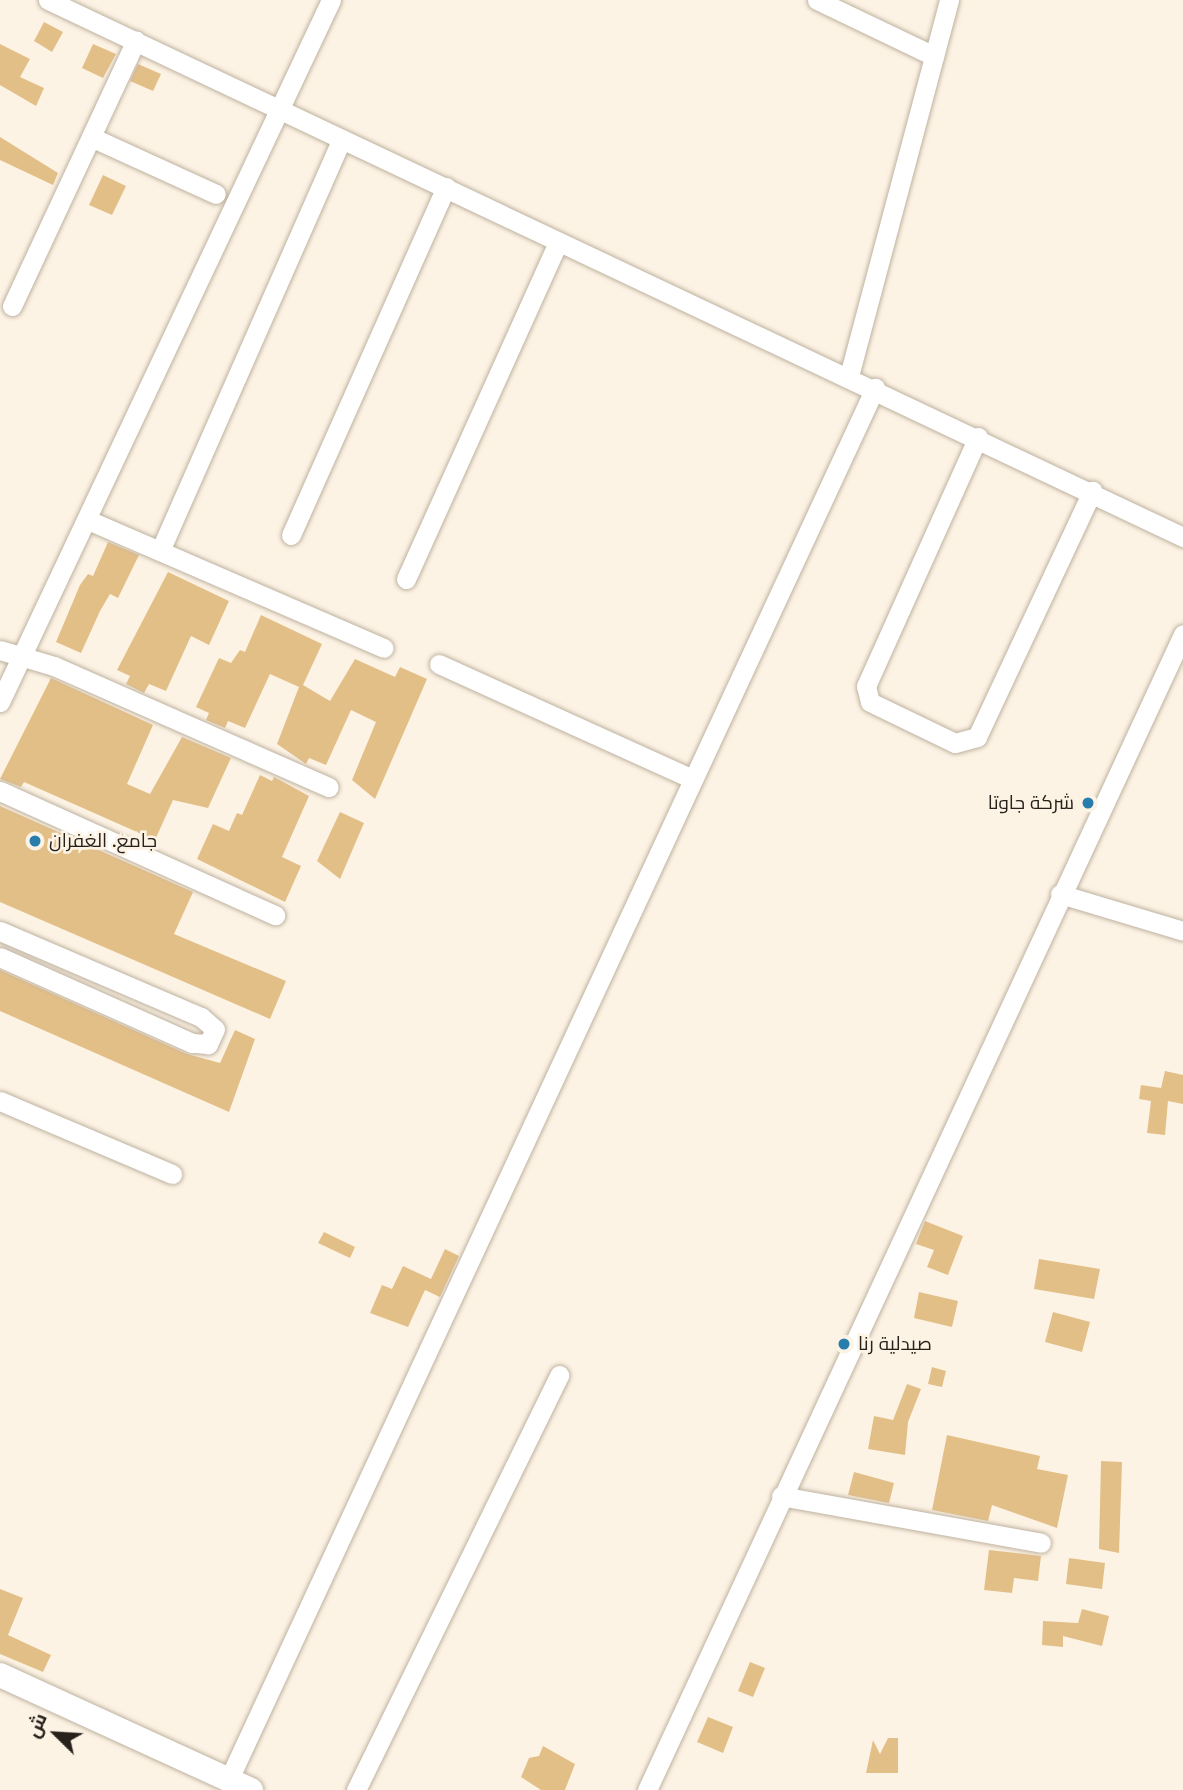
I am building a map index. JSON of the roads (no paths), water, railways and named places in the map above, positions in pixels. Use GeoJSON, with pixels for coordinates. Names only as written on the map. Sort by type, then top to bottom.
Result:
{"type":"FeatureCollection","features":[{"type":"Feature","properties":{"kind":"main road"},"geometry":{"type":"LineString","coordinates":[[0,1675],[240,1785]]}},
{"type":"Feature","properties":{"kind":"street"},"geometry":{"type":"LineString","coordinates":[[48,0],[558,242],[978,437],[1183,537]]}},
{"type":"Feature","properties":{"kind":"street"},"geometry":{"type":"LineString","coordinates":[[0,702],[331,0]]}},
{"type":"Feature","properties":{"kind":"street"},"geometry":{"type":"LineString","coordinates":[[817,0],[934,57]]}},
{"type":"Feature","properties":{"kind":"street"},"geometry":{"type":"LineString","coordinates":[[849,376],[949,0]]}},
{"type":"Feature","properties":{"kind":"street"},"geometry":{"type":"LineString","coordinates":[[12,306],[136,40]]}},
{"type":"Feature","properties":{"kind":"street"},"geometry":{"type":"LineString","coordinates":[[91,138],[216,194]]}},
{"type":"Feature","properties":{"kind":"street"},"geometry":{"type":"LineString","coordinates":[[160,551],[342,139]]}},
{"type":"Feature","properties":{"kind":"street"},"geometry":{"type":"LineString","coordinates":[[291,536],[446,187]]}},
{"type":"Feature","properties":{"kind":"street"},"geometry":{"type":"LineString","coordinates":[[406,579],[558,242]]}},
{"type":"Feature","properties":{"kind":"street"},"geometry":{"type":"LineString","coordinates":[[240,1785],[693,779],[874,388]]}},
{"type":"Feature","properties":{"kind":"street"},"geometry":{"type":"LineString","coordinates":[[978,437],[866,686],[870,702],[955,743],[977,737],[1092,491]]}},
{"type":"Feature","properties":{"kind":"street"},"geometry":{"type":"LineString","coordinates":[[88,520],[384,648]]}},
{"type":"Feature","properties":{"kind":"street"},"geometry":{"type":"LineString","coordinates":[[647,1790],[1060,894],[1183,634]]}},
{"type":"Feature","properties":{"kind":"street"},"geometry":{"type":"LineString","coordinates":[[0,650],[20,659],[54,666],[328,787]]}},
{"type":"Feature","properties":{"kind":"street"},"geometry":{"type":"LineString","coordinates":[[439,664],[693,779]]}},
{"type":"Feature","properties":{"kind":"street"},"geometry":{"type":"LineString","coordinates":[[0,791],[275,915]]}},
{"type":"Feature","properties":{"kind":"street"},"geometry":{"type":"LineString","coordinates":[[1060,894],[1183,931]]}},
{"type":"Feature","properties":{"kind":"street"},"geometry":{"type":"LineString","coordinates":[[0,931],[201,1017],[215,1029],[208,1044],[192,1043],[0,957]]}},
{"type":"Feature","properties":{"kind":"street"},"geometry":{"type":"LineString","coordinates":[[0,1101],[172,1174]]}},
{"type":"Feature","properties":{"kind":"street"},"geometry":{"type":"LineString","coordinates":[[356,1790],[559,1375]]}},
{"type":"Feature","properties":{"kind":"street"},"geometry":{"type":"LineString","coordinates":[[781,1496],[1041,1543]]}},
{"type":"Feature","properties":{"kind":"place","name":"شركة جاوتا"},"geometry":{"type":"Point","coordinates":[1088,803]}},
{"type":"Feature","properties":{"kind":"place","name":"جامع. الغفران"},"geometry":{"type":"Point","coordinates":[35,841]}},
{"type":"Feature","properties":{"kind":"place","name":"صيدلية رنا"},"geometry":{"type":"Point","coordinates":[844,1344]}}]}
